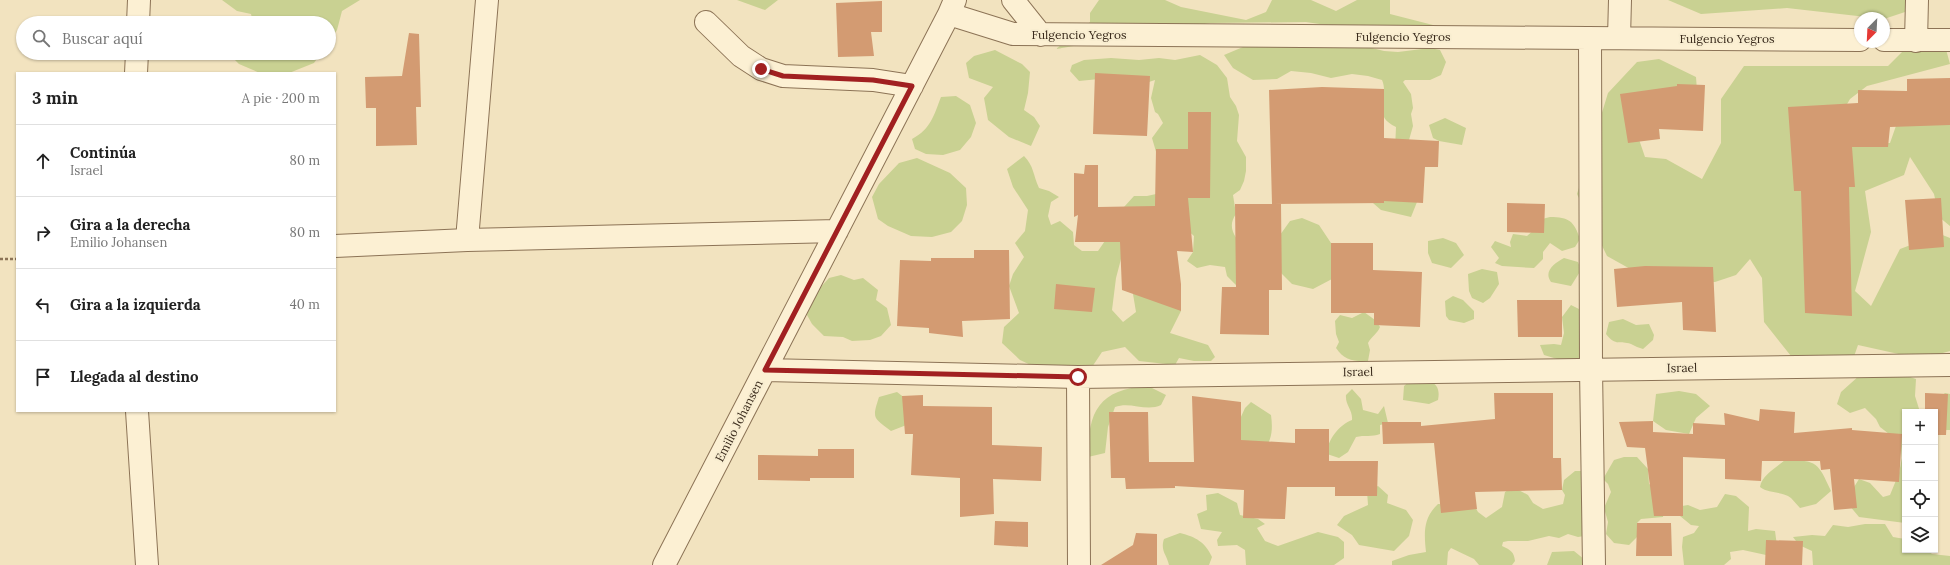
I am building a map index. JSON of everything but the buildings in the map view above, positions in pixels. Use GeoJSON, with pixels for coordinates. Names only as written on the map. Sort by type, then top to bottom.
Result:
{"type":"FeatureCollection","features":[{"type":"Feature","properties":{"kind":"street"},"geometry":{"type":"LineString","coordinates":[[138,16],[139,0]]}},
{"type":"Feature","properties":{"kind":"street"},"geometry":{"type":"LineString","coordinates":[[467,240],[487,0]]}},
{"type":"Feature","properties":{"kind":"street"},"geometry":{"type":"LineString","coordinates":[[1013,0],[1041,35]]}},
{"type":"Feature","properties":{"kind":"street"},"geometry":{"type":"LineString","coordinates":[[1619,38],[1620,0]]}},
{"type":"Feature","properties":{"kind":"street"},"geometry":{"type":"LineString","coordinates":[[1916,41],[1917,0]]}},
{"type":"Feature","properties":{"kind":"street","name":"Fulgencio Yegros"},"geometry":{"type":"LineString","coordinates":[[952,7],[1013,34],[1854,40]]}},
{"type":"Feature","properties":{"kind":"street","name":"Emilio Johansen"},"geometry":{"type":"LineString","coordinates":[[664,565],[952,7]]}},
{"type":"Feature","properties":{"kind":"street"},"geometry":{"type":"LineString","coordinates":[[706,22],[741,56],[761,69],[783,76],[873,80],[912,86]]}},
{"type":"Feature","properties":{"kind":"street"},"geometry":{"type":"LineString","coordinates":[[1590,39],[1591,369],[1594,565]]}},
{"type":"Feature","properties":{"kind":"street"},"geometry":{"type":"LineString","coordinates":[[1890,40],[1950,40]]}},
{"type":"Feature","properties":{"kind":"street"},"geometry":{"type":"LineString","coordinates":[[136,72],[137,60]]}},
{"type":"Feature","properties":{"kind":"street"},"geometry":{"type":"LineString","coordinates":[[336,246],[467,240],[837,231]]}},
{"type":"Feature","properties":{"kind":"street","name":"Israel"},"geometry":{"type":"LineString","coordinates":[[765,370],[1078,377],[1950,364]]}},
{"type":"Feature","properties":{"kind":"street"},"geometry":{"type":"LineString","coordinates":[[1078,377],[1079,565]]}},
{"type":"Feature","properties":{"kind":"street"},"geometry":{"type":"LineString","coordinates":[[137,412],[147,565]]}},
{"type":"Feature","properties":{"kind":"path"},"geometry":{"type":"LineString","coordinates":[[0,260],[16,259]]}},
{"type":"Feature","properties":{"kind":"green space"},"geometry":{"type":"Polygon","coordinates":[[[222,0],[360,0],[342,11],[336,31],[336,16],[251,16],[251,14],[237,11],[222,0]]]}},
{"type":"Feature","properties":{"kind":"green space"},"geometry":{"type":"Polygon","coordinates":[[[737,0],[778,0],[765,10],[737,0]]]}},
{"type":"Feature","properties":{"kind":"green space"},"geometry":{"type":"Polygon","coordinates":[[[1099,0],[1165,0],[1181,7],[1246,20],[1266,12],[1272,0],[1311,0],[1336,11],[1357,0],[1390,0],[1390,14],[1433,25],[1413,38],[1306,22],[1210,23],[1056,49],[1090,22],[1090,13],[1099,0]]]}},
{"type":"Feature","properties":{"kind":"green space"},"geometry":{"type":"Polygon","coordinates":[[[1668,0],[1905,0],[1905,12],[1890,17],[1890,12],[1854,12],[1854,16],[1787,8],[1701,14],[1668,0]]]}},
{"type":"Feature","properties":{"kind":"green space"},"geometry":{"type":"Polygon","coordinates":[[[1262,39],[1305,47],[1352,43],[1384,51],[1398,52],[1430,48],[1440,50],[1446,62],[1441,75],[1430,80],[1405,80],[1403,82],[1411,94],[1413,108],[1411,114],[1413,126],[1409,140],[1417,202],[1411,217],[1381,210],[1373,203],[1371,198],[1395,149],[1396,127],[1388,122],[1382,112],[1384,87],[1382,80],[1352,74],[1331,78],[1311,73],[1291,71],[1277,79],[1253,80],[1233,68],[1224,55],[1262,39]]]}},
{"type":"Feature","properties":{"kind":"green space"},"geometry":{"type":"Polygon","coordinates":[[[1944,42],[1950,64],[1867,86],[1850,99],[1839,118],[1844,142],[1890,143],[1897,123],[1950,121],[1950,226],[1939,217],[1934,194],[1910,157],[1904,175],[1865,191],[1871,232],[1855,291],[1871,306],[1900,249],[1940,234],[1950,238],[1950,351],[1921,359],[1858,345],[1851,365],[1831,371],[1791,356],[1764,322],[1762,278],[1750,259],[1736,275],[1715,282],[1650,280],[1607,256],[1577,194],[1608,93],[1637,62],[1659,59],[1696,77],[1699,118],[1631,116],[1645,157],[1666,159],[1702,179],[1721,143],[1721,99],[1744,66],[1888,66],[1903,51],[1944,42]]]}},
{"type":"Feature","properties":{"kind":"green space"},"geometry":{"type":"Polygon","coordinates":[[[995,50],[1022,64],[1030,72],[1028,93],[1024,110],[1034,117],[1040,126],[1031,146],[1009,137],[988,120],[984,98],[993,87],[969,78],[966,63],[974,56],[995,50]]]}},
{"type":"Feature","properties":{"kind":"green space"},"geometry":{"type":"Polygon","coordinates":[[[1200,55],[1217,65],[1227,78],[1230,97],[1236,106],[1239,115],[1237,141],[1246,157],[1244,181],[1240,190],[1233,195],[1236,214],[1232,224],[1233,233],[1245,250],[1236,285],[1227,276],[1225,267],[1210,265],[1197,268],[1187,261],[1193,252],[1194,236],[1184,227],[1121,259],[1116,278],[1112,310],[1123,322],[1136,312],[1132,288],[1164,288],[1181,311],[1170,333],[1208,345],[1215,357],[1211,361],[1194,361],[1179,358],[1175,365],[1139,361],[1125,347],[1102,352],[1090,370],[1048,373],[1020,360],[1002,343],[1004,327],[1019,313],[1009,286],[1013,274],[1024,257],[1015,243],[1025,231],[1028,210],[1013,187],[1007,169],[1024,156],[1032,167],[1039,188],[1049,191],[1059,197],[1051,202],[1048,216],[1051,225],[1060,221],[1073,232],[1074,245],[1082,251],[1098,251],[1109,235],[1124,207],[1134,196],[1156,194],[1159,162],[1152,138],[1163,123],[1158,114],[1155,112],[1151,98],[1155,80],[1143,84],[1099,79],[1079,81],[1070,71],[1072,65],[1084,60],[1111,58],[1139,60],[1159,58],[1175,60],[1200,55]]]}},
{"type":"Feature","properties":{"kind":"green space"},"geometry":{"type":"Polygon","coordinates":[[[235,60],[316,60],[314,63],[292,72],[258,72],[239,64],[235,60]]]}},
{"type":"Feature","properties":{"kind":"green space"},"geometry":{"type":"Polygon","coordinates":[[[956,96],[970,105],[976,123],[971,137],[960,150],[943,155],[926,154],[915,149],[912,139],[924,131],[928,126],[934,116],[941,97],[956,96]]]}},
{"type":"Feature","properties":{"kind":"green space"},"geometry":{"type":"Polygon","coordinates":[[[1445,118],[1466,128],[1462,145],[1439,141],[1433,138],[1429,125],[1445,118]]]}},
{"type":"Feature","properties":{"kind":"green space"},"geometry":{"type":"Polygon","coordinates":[[[917,158],[950,173],[966,188],[967,205],[962,221],[951,232],[932,237],[911,236],[888,226],[878,219],[872,197],[879,184],[899,163],[917,158]]]}},
{"type":"Feature","properties":{"kind":"green space"},"geometry":{"type":"Polygon","coordinates":[[[1550,217],[1566,219],[1573,224],[1580,239],[1575,247],[1562,251],[1550,243],[1543,252],[1543,259],[1534,268],[1502,266],[1495,263],[1499,258],[1491,247],[1495,241],[1511,247],[1510,242],[1513,234],[1527,236],[1536,228],[1542,219],[1550,217]]]}},
{"type":"Feature","properties":{"kind":"green space"},"geometry":{"type":"Polygon","coordinates":[[[1302,218],[1319,225],[1331,243],[1332,279],[1313,289],[1292,284],[1275,267],[1280,235],[1290,221],[1302,218]]]}},
{"type":"Feature","properties":{"kind":"green space"},"geometry":{"type":"Polygon","coordinates":[[[1443,238],[1456,243],[1464,255],[1451,268],[1432,263],[1428,253],[1428,241],[1443,238]]]}},
{"type":"Feature","properties":{"kind":"green space"},"geometry":{"type":"Polygon","coordinates":[[[1564,258],[1578,262],[1581,270],[1571,286],[1551,282],[1548,274],[1557,262],[1564,258]]]}},
{"type":"Feature","properties":{"kind":"green space"},"geometry":{"type":"Polygon","coordinates":[[[1482,269],[1497,272],[1499,284],[1490,298],[1483,303],[1472,298],[1469,291],[1468,274],[1482,269]]]}},
{"type":"Feature","properties":{"kind":"green space"},"geometry":{"type":"Polygon","coordinates":[[[841,275],[854,280],[863,278],[878,290],[876,300],[887,308],[891,325],[881,336],[870,340],[852,341],[843,337],[824,336],[812,324],[807,315],[809,300],[829,278],[841,275]]]}},
{"type":"Feature","properties":{"kind":"green space"},"geometry":{"type":"Polygon","coordinates":[[[1453,296],[1463,300],[1474,311],[1474,319],[1464,323],[1449,320],[1446,316],[1445,301],[1453,296]]]}},
{"type":"Feature","properties":{"kind":"green space"},"geometry":{"type":"Polygon","coordinates":[[[1571,305],[1583,311],[1579,319],[1583,358],[1567,362],[1544,355],[1540,345],[1561,345],[1564,333],[1562,317],[1571,305]]]}},
{"type":"Feature","properties":{"kind":"green space"},"geometry":{"type":"Polygon","coordinates":[[[1364,312],[1375,320],[1380,327],[1368,343],[1370,350],[1368,361],[1358,361],[1346,358],[1336,348],[1339,342],[1336,334],[1335,321],[1340,315],[1352,318],[1364,312]]]}},
{"type":"Feature","properties":{"kind":"green space"},"geometry":{"type":"Polygon","coordinates":[[[1623,319],[1636,325],[1649,324],[1654,335],[1653,340],[1643,349],[1627,343],[1615,342],[1609,338],[1606,334],[1609,322],[1623,319]]]}},
{"type":"Feature","properties":{"kind":"green space"},"geometry":{"type":"Polygon","coordinates":[[[1860,375],[1904,375],[1916,379],[1915,396],[1919,409],[1902,409],[1902,458],[1901,446],[1893,437],[1880,427],[1876,419],[1865,408],[1850,413],[1837,404],[1841,392],[1860,375]]]}},
{"type":"Feature","properties":{"kind":"green space"},"geometry":{"type":"Polygon","coordinates":[[[1411,380],[1432,382],[1438,388],[1438,400],[1429,404],[1403,400],[1404,386],[1411,380]]]}},
{"type":"Feature","properties":{"kind":"green space"},"geometry":{"type":"Polygon","coordinates":[[[1148,386],[1166,395],[1161,405],[1150,407],[1121,405],[1115,407],[1108,427],[1105,453],[1088,457],[1090,427],[1094,415],[1100,405],[1107,398],[1118,392],[1131,388],[1148,386]]]}},
{"type":"Feature","properties":{"kind":"green space"},"geometry":{"type":"Polygon","coordinates":[[[1352,389],[1361,399],[1363,410],[1378,414],[1384,406],[1388,423],[1380,425],[1380,434],[1356,437],[1348,452],[1339,458],[1327,454],[1329,443],[1338,429],[1352,420],[1346,395],[1352,389]]]}},
{"type":"Feature","properties":{"kind":"green space"},"geometry":{"type":"Polygon","coordinates":[[[1679,391],[1696,394],[1710,406],[1696,418],[1689,434],[1666,430],[1653,421],[1656,394],[1679,391]]]}},
{"type":"Feature","properties":{"kind":"green space"},"geometry":{"type":"Polygon","coordinates":[[[897,392],[910,402],[909,424],[891,431],[877,420],[875,410],[879,397],[897,392]]]}},
{"type":"Feature","properties":{"kind":"green space"},"geometry":{"type":"Polygon","coordinates":[[[1945,393],[1950,394],[1950,430],[1943,430],[1939,398],[1945,393]]]}},
{"type":"Feature","properties":{"kind":"green space"},"geometry":{"type":"Polygon","coordinates":[[[1251,402],[1271,415],[1271,435],[1263,452],[1221,429],[1240,419],[1245,408],[1251,402]]]}},
{"type":"Feature","properties":{"kind":"green space"},"geometry":{"type":"Polygon","coordinates":[[[1624,457],[1637,457],[1648,469],[1649,484],[1667,495],[1663,517],[1641,519],[1637,523],[1640,534],[1629,545],[1614,543],[1606,534],[1608,522],[1604,508],[1611,492],[1608,484],[1603,479],[1614,460],[1624,457]]]}},
{"type":"Feature","properties":{"kind":"green space"},"geometry":{"type":"Polygon","coordinates":[[[1902,458],[1902,523],[1859,517],[1849,505],[1851,492],[1859,479],[1870,483],[1883,497],[1890,495],[1899,473],[1902,458]]]}},
{"type":"Feature","properties":{"kind":"green space"},"geometry":{"type":"Polygon","coordinates":[[[1785,460],[1811,462],[1816,465],[1823,474],[1831,491],[1816,504],[1800,508],[1791,498],[1780,493],[1767,491],[1760,487],[1766,475],[1785,460]]]}},
{"type":"Feature","properties":{"kind":"green space"},"geometry":{"type":"Polygon","coordinates":[[[1575,471],[1582,471],[1584,536],[1578,537],[1568,534],[1559,538],[1549,536],[1528,541],[1503,542],[1502,546],[1510,550],[1514,555],[1515,561],[1512,565],[1479,565],[1474,559],[1451,548],[1448,552],[1447,565],[1392,565],[1392,561],[1409,555],[1426,552],[1425,532],[1427,520],[1433,509],[1438,504],[1474,505],[1478,512],[1486,518],[1502,507],[1505,492],[1513,487],[1528,495],[1533,503],[1543,509],[1563,504],[1565,495],[1562,490],[1564,480],[1575,471]]]}},
{"type":"Feature","properties":{"kind":"green space"},"geometry":{"type":"Polygon","coordinates":[[[1378,486],[1388,495],[1387,503],[1406,510],[1413,520],[1409,536],[1394,551],[1359,545],[1352,535],[1337,525],[1344,516],[1368,505],[1367,491],[1378,486]]]}},
{"type":"Feature","properties":{"kind":"green space"},"geometry":{"type":"Polygon","coordinates":[[[1218,493],[1237,503],[1240,515],[1258,519],[1265,524],[1257,528],[1265,541],[1278,546],[1318,532],[1338,537],[1344,542],[1344,558],[1334,565],[1246,565],[1245,550],[1237,545],[1218,546],[1217,540],[1222,532],[1201,529],[1197,514],[1207,510],[1206,495],[1218,493]]]}},
{"type":"Feature","properties":{"kind":"green space"},"geometry":{"type":"Polygon","coordinates":[[[1725,494],[1736,496],[1749,507],[1748,531],[1756,529],[1775,531],[1777,546],[1766,555],[1743,550],[1730,552],[1731,559],[1724,565],[1684,565],[1682,547],[1683,537],[1694,533],[1699,526],[1691,525],[1680,516],[1682,506],[1688,505],[1700,510],[1717,507],[1725,494]]]}},
{"type":"Feature","properties":{"kind":"green space"},"geometry":{"type":"Polygon","coordinates":[[[1865,524],[1885,524],[1893,537],[1902,538],[1902,553],[1931,553],[1950,556],[1950,565],[1813,565],[1812,551],[1799,545],[1793,537],[1812,535],[1825,536],[1833,525],[1848,527],[1865,524]]]}},
{"type":"Feature","properties":{"kind":"green space"},"geometry":{"type":"Polygon","coordinates":[[[1180,533],[1195,538],[1206,547],[1212,557],[1209,565],[1169,565],[1163,550],[1164,539],[1180,533]]]}},
{"type":"Feature","properties":{"kind":"green space"},"geometry":{"type":"Polygon","coordinates":[[[1574,551],[1585,560],[1586,565],[1547,565],[1552,552],[1574,551]]]}},
{"type":"Feature","properties":{"kind":"route"},"geometry":{"type":"LineString","coordinates":[[761,69],[783,76],[873,80],[912,86],[765,370],[1078,377]]}}]}
